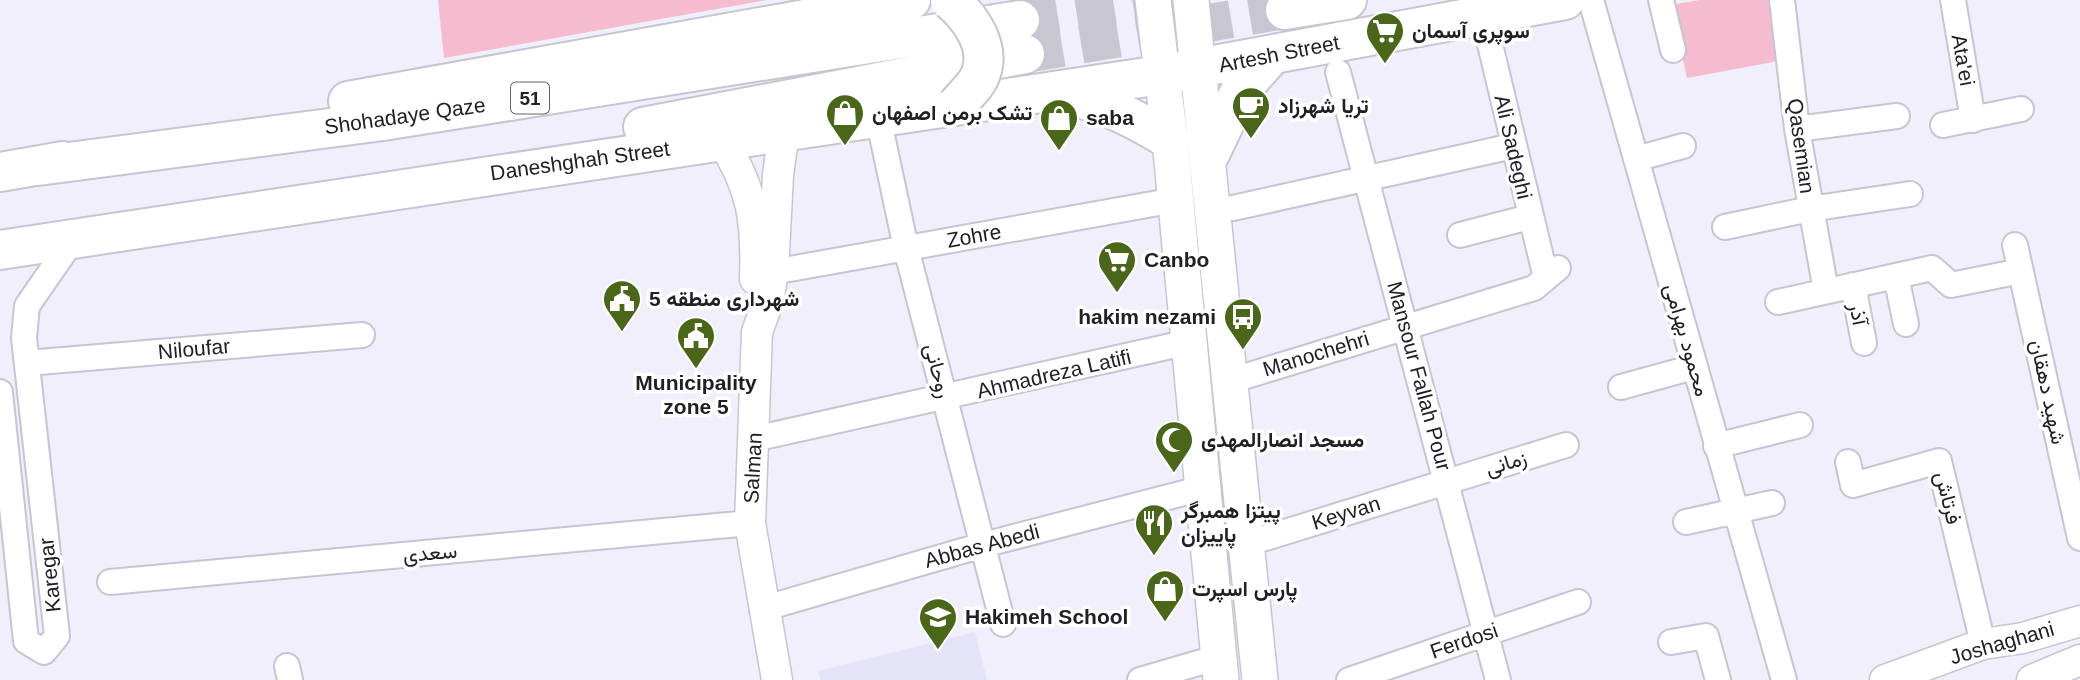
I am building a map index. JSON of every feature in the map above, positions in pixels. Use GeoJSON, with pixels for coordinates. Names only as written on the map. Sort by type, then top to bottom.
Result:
{"type":"FeatureCollection","features":[{"type":"Feature","properties":{"kind":"main road"},"geometry":{"type":"LineString","coordinates":[[38,166],[413,88],[911,0]]}},
{"type":"Feature","properties":{"kind":"main road"},"geometry":{"type":"LineString","coordinates":[[950,0],[970,17],[981,43],[981,73],[957,105]]}},
{"type":"Feature","properties":{"kind":"main road"},"geometry":{"type":"LineString","coordinates":[[1284,10],[1347,0]]}},
{"type":"Feature","properties":{"kind":"main road"},"geometry":{"type":"LineString","coordinates":[[1366,0],[1369,9],[1400,31]]}},
{"type":"Feature","properties":{"kind":"main road","name":"Artesh Street"},"geometry":{"type":"LineString","coordinates":[[1166,107],[1201,87],[1272,55],[1565,0]]}},
{"type":"Feature","properties":{"kind":"main road"},"geometry":{"type":"LineString","coordinates":[[1192,7],[1209,156],[1224,211],[1230,381],[1260,680]]}},
{"type":"Feature","properties":{"kind":"main road"},"geometry":{"type":"LineString","coordinates":[[1154,11],[1166,107],[1220,668]]}},
{"type":"Feature","properties":{"kind":"main road","name":"Shohadaye Qaze"},"geometry":{"type":"LineString","coordinates":[[38,166],[1023,37],[74,238]]}},
{"type":"Feature","properties":{"kind":"main road"},"geometry":{"type":"LineString","coordinates":[[1209,156],[1240,91],[1272,55]]}},
{"type":"Feature","properties":{"kind":"main road"},"geometry":{"type":"LineString","coordinates":[[1046,92],[1101,104],[1131,116],[1166,107]]}},
{"type":"Feature","properties":{"kind":"main road","name":"Daneshghah Street"},"geometry":{"type":"LineString","coordinates":[[0,250],[1046,92],[1166,107]]}},
{"type":"Feature","properties":{"kind":"main road","name":"51"},"geometry":{"type":"LineString","coordinates":[[0,172],[38,166]]}},
{"type":"Feature","properties":{"kind":"street","name":"محمود بهرامی"},"geometry":{"type":"LineString","coordinates":[[1591,0],[1784,680]]}},
{"type":"Feature","properties":{"kind":"street"},"geometry":{"type":"LineString","coordinates":[[1661,0],[1673,50]]}},
{"type":"Feature","properties":{"kind":"street","name":"Qasemian"},"geometry":{"type":"LineString","coordinates":[[1782,0],[1797,129],[1826,291]]}},
{"type":"Feature","properties":{"kind":"street","name":"Ata'ei"},"geometry":{"type":"LineString","coordinates":[[1953,0],[1973,120]]}},
{"type":"Feature","properties":{"kind":"street","name":"Ali Sadeghi"},"geometry":{"type":"LineString","coordinates":[[1483,15],[1529,217],[1552,273]]}},
{"type":"Feature","properties":{"kind":"street","name":"Mansour Fallah Pour"},"geometry":{"type":"LineString","coordinates":[[1338,72],[1499,680]]}},
{"type":"Feature","properties":{"kind":"street"},"geometry":{"type":"LineString","coordinates":[[1943,125],[2021,109]]}},
{"type":"Feature","properties":{"kind":"street"},"geometry":{"type":"LineString","coordinates":[[1797,129],[1897,116]]}},
{"type":"Feature","properties":{"kind":"street","name":"روحانی"},"geometry":{"type":"LineString","coordinates":[[878,117],[906,248],[1003,624]]}},
{"type":"Feature","properties":{"kind":"street","name":"Salman"},"geometry":{"type":"LineString","coordinates":[[777,680],[762,609],[750,523],[757,332],[768,302],[773,272],[778,175],[784,131]]}},
{"type":"Feature","properties":{"kind":"street"},"geometry":{"type":"LineString","coordinates":[[721,140],[747,183]]}},
{"type":"Feature","properties":{"kind":"street"},"geometry":{"type":"LineString","coordinates":[[1224,211],[1513,146]]}},
{"type":"Feature","properties":{"kind":"street"},"geometry":{"type":"LineString","coordinates":[[1636,159],[1683,146]]}},
{"type":"Feature","properties":{"kind":"street"},"geometry":{"type":"LineString","coordinates":[[757,332],[754,301],[756,254],[747,166],[754,158],[764,156],[771,161],[778,175]]}},
{"type":"Feature","properties":{"kind":"street"},"geometry":{"type":"LineString","coordinates":[[1726,227],[1810,209],[1910,194]]}},
{"type":"Feature","properties":{"kind":"street","name":"Zohre"},"geometry":{"type":"LineString","coordinates":[[773,272],[1175,200]]}},
{"type":"Feature","properties":{"kind":"street"},"geometry":{"type":"LineString","coordinates":[[1460,235],[1529,217]]}},
{"type":"Feature","properties":{"kind":"street","name":"Karegar"},"geometry":{"type":"LineString","coordinates":[[0,391],[26,641],[44,652],[57,636],[24,338],[27,306],[74,238]]}},
{"type":"Feature","properties":{"kind":"street","name":"شهید دهقان"},"geometry":{"type":"LineString","coordinates":[[2015,245],[2080,538]]}},
{"type":"Feature","properties":{"kind":"street"},"geometry":{"type":"LineString","coordinates":[[1778,302],[1932,268],[1951,285],[2021,271]]}},
{"type":"Feature","properties":{"kind":"street","name":"Manochehri"},"geometry":{"type":"LineString","coordinates":[[1230,381],[1534,288],[1552,273]]}},
{"type":"Feature","properties":{"kind":"street"},"geometry":{"type":"LineString","coordinates":[[1896,276],[1906,324]]}},
{"type":"Feature","properties":{"kind":"street","name":"آذر"},"geometry":{"type":"LineString","coordinates":[[1853,285],[1864,343]]}},
{"type":"Feature","properties":{"kind":"street","name":"Niloufar"},"geometry":{"type":"LineString","coordinates":[[27,363],[362,335]]}},
{"type":"Feature","properties":{"kind":"street","name":"Ahmadreza Latifi"},"geometry":{"type":"LineString","coordinates":[[754,439],[945,399],[1189,342]]}},
{"type":"Feature","properties":{"kind":"street"},"geometry":{"type":"LineString","coordinates":[[1621,387],[1694,367]]}},
{"type":"Feature","properties":{"kind":"street"},"geometry":{"type":"LineString","coordinates":[[1716,446],[1800,425]]}},
{"type":"Feature","properties":{"kind":"street","name":"زمانی"},"geometry":{"type":"LineString","coordinates":[[1447,482],[1566,445]]}},
{"type":"Feature","properties":{"kind":"street","name":"فرتاش"},"geometry":{"type":"LineString","coordinates":[[1848,462],[1853,485],[1939,461],[1983,644]]}},
{"type":"Feature","properties":{"kind":"street","name":"Keyvan"},"geometry":{"type":"LineString","coordinates":[[1245,544],[1447,482]]}},
{"type":"Feature","properties":{"kind":"street","name":"Abbas Abedi"},"geometry":{"type":"LineString","coordinates":[[762,609],[983,545],[1203,488]]}},
{"type":"Feature","properties":{"kind":"street"},"geometry":{"type":"LineString","coordinates":[[1686,522],[1772,503]]}},
{"type":"Feature","properties":{"kind":"street","name":"سعدی"},"geometry":{"type":"LineString","coordinates":[[110,582],[750,523]]}},
{"type":"Feature","properties":{"kind":"street","name":"Ferdosi"},"geometry":{"type":"LineString","coordinates":[[1349,680],[1578,602]]}},
{"type":"Feature","properties":{"kind":"street","name":"Joshaghani"},"geometry":{"type":"LineString","coordinates":[[1885,680],[1983,644],[2023,638],[2080,621]]}},
{"type":"Feature","properties":{"kind":"street"},"geometry":{"type":"LineString","coordinates":[[1671,642],[1706,636],[1718,680]]}},
{"type":"Feature","properties":{"kind":"street"},"geometry":{"type":"LineString","coordinates":[[2023,638],[2038,678]]}},
{"type":"Feature","properties":{"kind":"street","name":"Joshaghani"},"geometry":{"type":"LineString","coordinates":[[2038,678],[2080,660]]}},
{"type":"Feature","properties":{"kind":"street"},"geometry":{"type":"LineString","coordinates":[[1140,680],[1220,668]]}},
{"type":"Feature","properties":{"kind":"shaded area"},"geometry":{"type":"Polygon","coordinates":[[[438,0],[767,0],[444,58],[438,0]]]}},
{"type":"Feature","properties":{"kind":"shaded area"},"geometry":{"type":"Polygon","coordinates":[[[1699,0],[1776,0],[1784,60],[1687,78],[1671,5],[1699,0]]]}},
{"type":"Feature","properties":{"kind":"shaded area","name":"Hakimeh School"},"geometry":{"type":"Polygon","coordinates":[[[975,632],[987,680],[820,680],[818,671],[975,632]]]}},
{"type":"Feature","properties":{"kind":"tunnel"},"geometry":{"type":"LineString","coordinates":[[1020,20],[1144,0]]}},
{"type":"Feature","properties":{"kind":"tunnel"},"geometry":{"type":"LineString","coordinates":[[1025,54],[1285,10]]}},
{"type":"Feature","properties":{"kind":"place","name":"سوپری آسمان"},"geometry":{"type":"Point","coordinates":[1385,65]}},
{"type":"Feature","properties":{"kind":"place","name":"تریا شهرزاد"},"geometry":{"type":"Point","coordinates":[1251,140]}},
{"type":"Feature","properties":{"kind":"place","name":"تشک برمن اصفهان"},"geometry":{"type":"Point","coordinates":[845,147]}},
{"type":"Feature","properties":{"kind":"place","name":"saba"},"geometry":{"type":"Point","coordinates":[1059,152]}},
{"type":"Feature","properties":{"kind":"place","name":"Canbo"},"geometry":{"type":"Point","coordinates":[1117,294]}},
{"type":"Feature","properties":{"kind":"place","name":"شهرداری منطقه 5"},"geometry":{"type":"Point","coordinates":[622,333]}},
{"type":"Feature","properties":{"kind":"place","name":"hakim nezami"},"geometry":{"type":"Point","coordinates":[1243,351]}},
{"type":"Feature","properties":{"kind":"place","name":"Municipality zone 5"},"geometry":{"type":"Point","coordinates":[696,370]}},
{"type":"Feature","properties":{"kind":"place","name":"مسجد انصارالمهدی"},"geometry":{"type":"Point","coordinates":[1174,474]}},
{"type":"Feature","properties":{"kind":"place","name":"پیتزا همبرگر پاییزان"},"geometry":{"type":"Point","coordinates":[1154,557]}},
{"type":"Feature","properties":{"kind":"place","name":"پارس اسپرت"},"geometry":{"type":"Point","coordinates":[1165,623]}},
{"type":"Feature","properties":{"kind":"place","name":"Hakimeh School"},"geometry":{"type":"Point","coordinates":[938,651]}}]}
